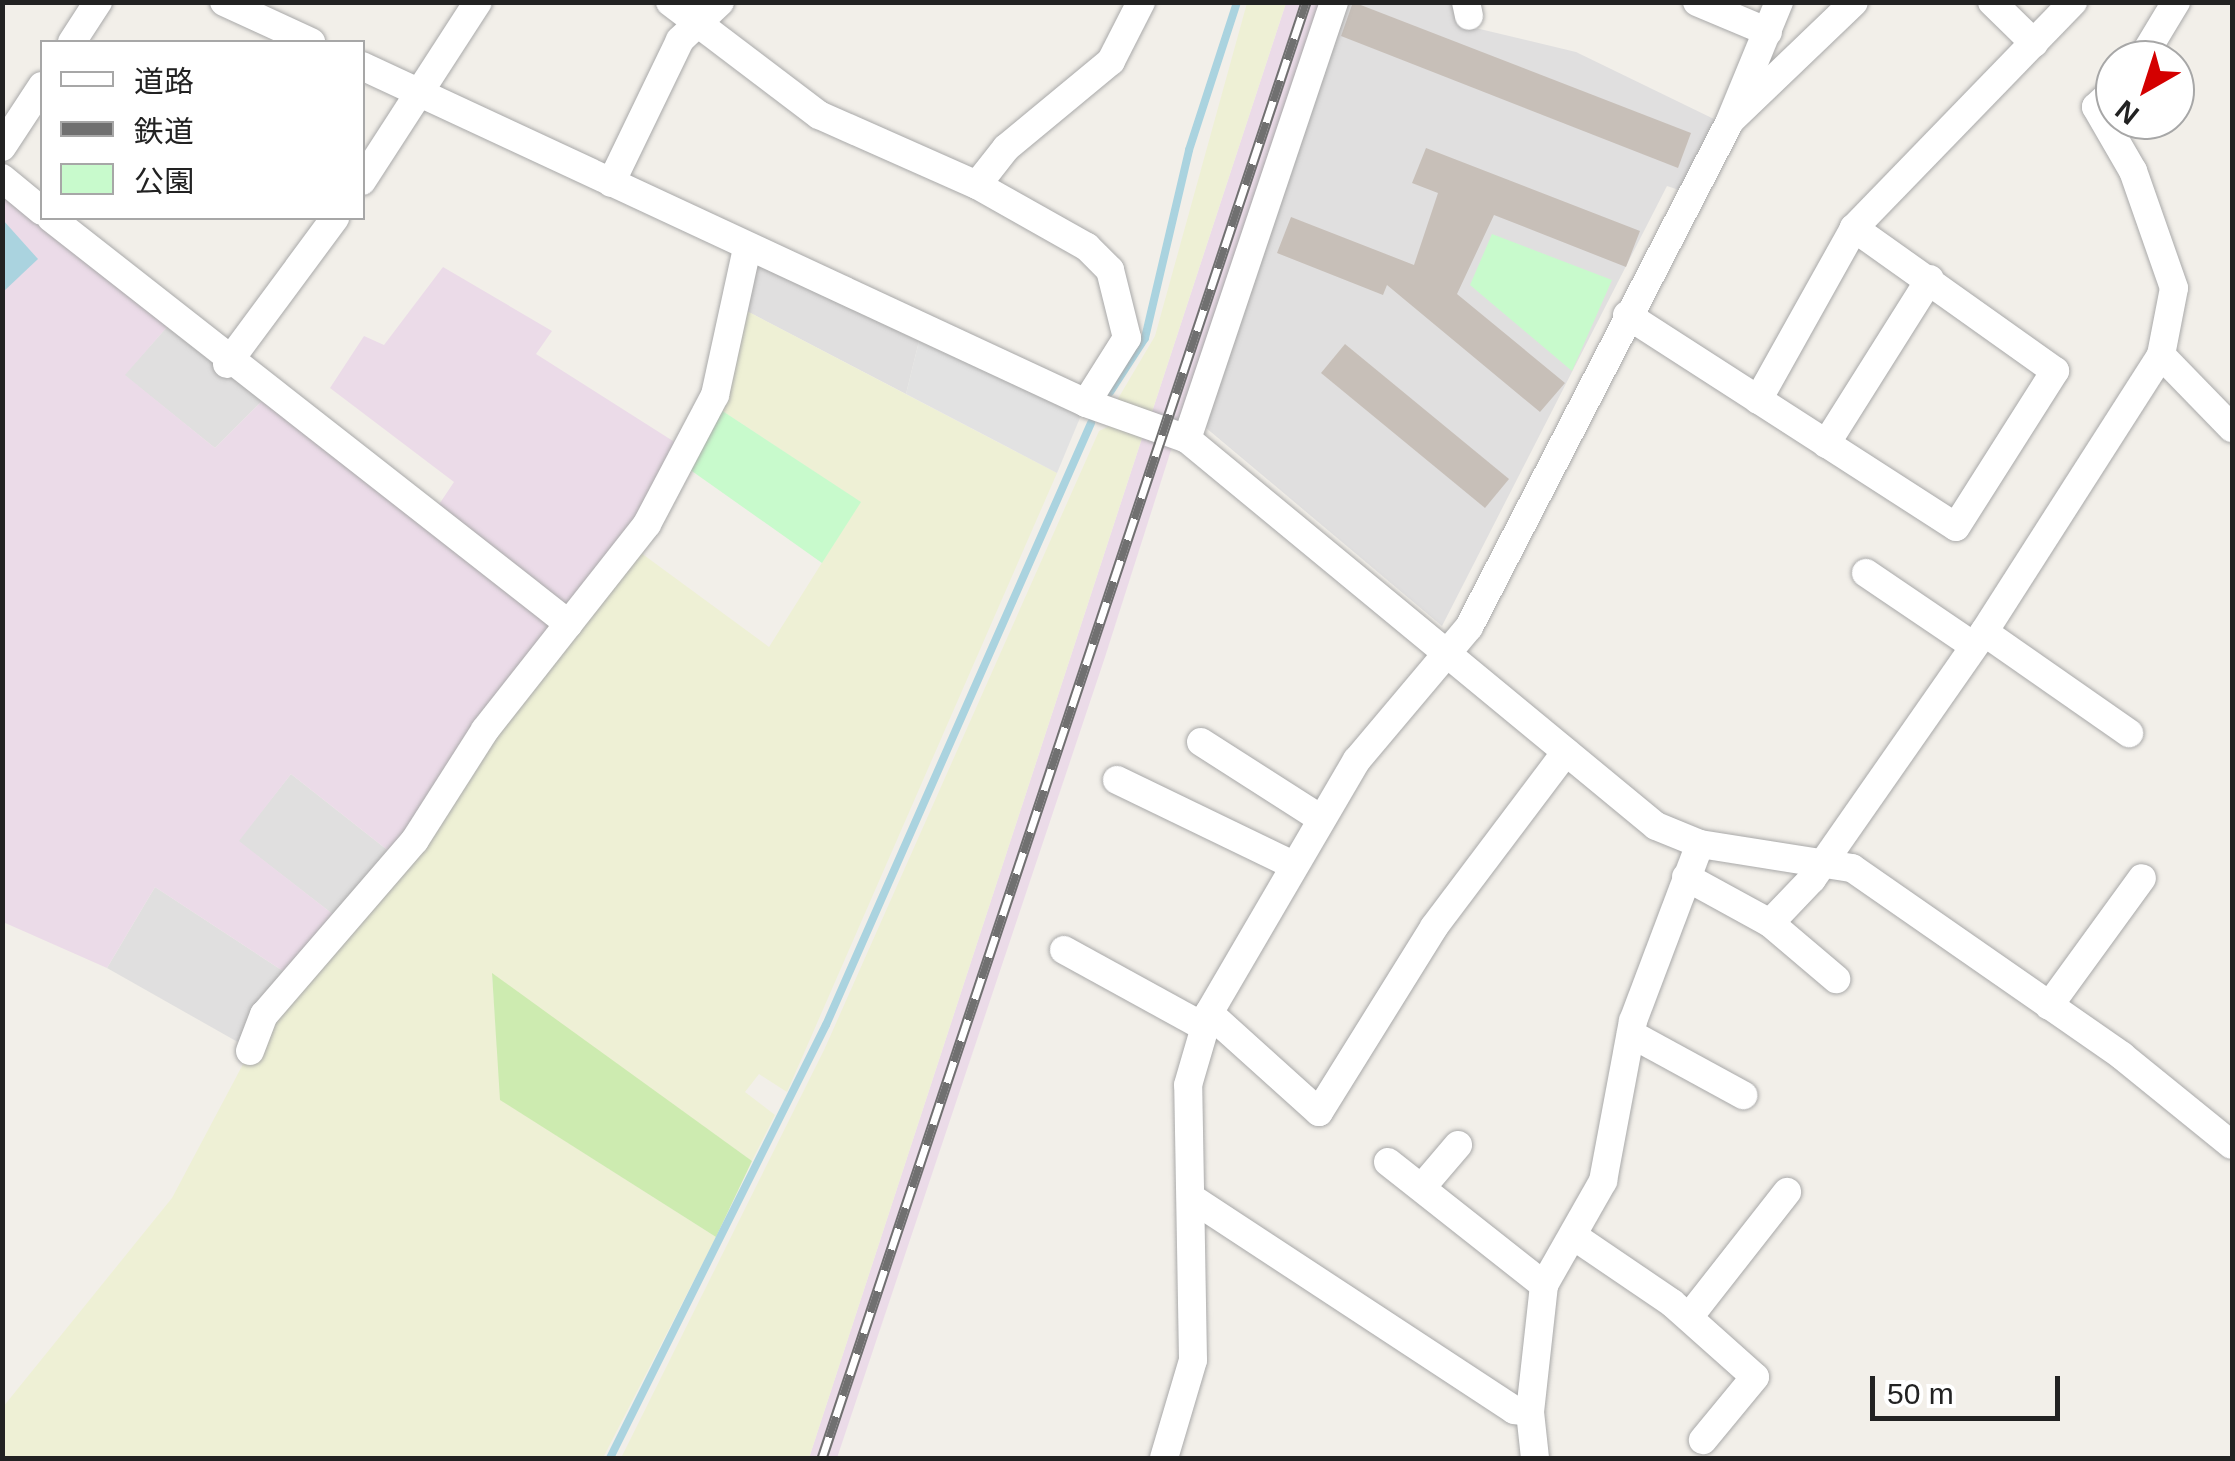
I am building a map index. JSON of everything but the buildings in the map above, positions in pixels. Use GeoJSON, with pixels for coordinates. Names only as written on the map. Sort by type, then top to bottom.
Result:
{"type":"FeatureCollection","features":[{"type":"Feature","properties":{"kind":"street"},"geometry":{"type":"LineString","coordinates":[[73,40],[98,2]]}},
{"type":"Feature","properties":{"kind":"street"},"geometry":{"type":"LineString","coordinates":[[224,2],[306,40]]}},
{"type":"Feature","properties":{"kind":"street"},"geometry":{"type":"LineString","coordinates":[[365,177],[426,94],[478,2]]}},
{"type":"Feature","properties":{"kind":"street"},"geometry":{"type":"LineString","coordinates":[[670,2],[819,115],[977,185],[1087,246],[1110,270],[1127,338],[1086,402]]}},
{"type":"Feature","properties":{"kind":"street"},"geometry":{"type":"LineString","coordinates":[[611,183],[680,40],[720,2]]}},
{"type":"Feature","properties":{"kind":"street"},"geometry":{"type":"LineString","coordinates":[[977,185],[1006,148],[1111,61],[1142,2]]}},
{"type":"Feature","properties":{"kind":"street"},"geometry":{"type":"LineString","coordinates":[[1187,439],[1334,2]]}},
{"type":"Feature","properties":{"kind":"street"},"geometry":{"type":"LineString","coordinates":[[1697,2],[1768,32]]}},
{"type":"Feature","properties":{"kind":"street"},"geometry":{"type":"LineString","coordinates":[[1164,1458],[1193,1360],[1188,1085],[1206,1020],[1320,818],[1450,652],[1730,121],[1780,2]]}},
{"type":"Feature","properties":{"kind":"street"},"geometry":{"type":"LineString","coordinates":[[1730,121],[1854,2]]}},
{"type":"Feature","properties":{"kind":"street"},"geometry":{"type":"LineString","coordinates":[[1992,2],[2034,43]]}},
{"type":"Feature","properties":{"kind":"street"},"geometry":{"type":"LineString","coordinates":[[1758,400],[1854,228],[2072,2]]}},
{"type":"Feature","properties":{"kind":"street"},"geometry":{"type":"LineString","coordinates":[[2153,40],[2176,2]]}},
{"type":"Feature","properties":{"kind":"street"},"geometry":{"type":"LineString","coordinates":[[365,67],[1086,402],[1187,439],[1450,652],[1656,826],[1700,844],[1823,858],[1893,891],[2232,1145]]}},
{"type":"Feature","properties":{"kind":"street"},"geometry":{"type":"LineString","coordinates":[[2,147],[40,89]]}},
{"type":"Feature","properties":{"kind":"street"},"geometry":{"type":"LineString","coordinates":[[1770,923],[1823,858],[1979,639],[2161,354],[2174,288],[2133,171],[2115,140]]}},
{"type":"Feature","properties":{"kind":"street"},"geometry":{"type":"LineString","coordinates":[[2,178],[40,209]]}},
{"type":"Feature","properties":{"kind":"street"},"geometry":{"type":"LineString","coordinates":[[53,220],[227,364],[569,624]]}},
{"type":"Feature","properties":{"kind":"street"},"geometry":{"type":"LineString","coordinates":[[227,364],[334,220]]}},
{"type":"Feature","properties":{"kind":"street"},"geometry":{"type":"LineString","coordinates":[[1627,315],[1956,527],[2054,372],[1854,228]]}},
{"type":"Feature","properties":{"kind":"street"},"geometry":{"type":"LineString","coordinates":[[250,1051],[264,1015],[415,840],[569,624],[639,536],[700,431],[748,248]]}},
{"type":"Feature","properties":{"kind":"street"},"geometry":{"type":"LineString","coordinates":[[1826,444],[1930,280]]}},
{"type":"Feature","properties":{"kind":"street"},"geometry":{"type":"LineString","coordinates":[[2161,354],[2232,428]]}},
{"type":"Feature","properties":{"kind":"street"},"geometry":{"type":"LineString","coordinates":[[1866,574],[2130,733]]}},
{"type":"Feature","properties":{"kind":"street"},"geometry":{"type":"LineString","coordinates":[[1200,742],[1320,818]]}},
{"type":"Feature","properties":{"kind":"street"},"geometry":{"type":"LineString","coordinates":[[1064,950],[1206,1020],[1319,1112],[1434,926],[1566,752]]}},
{"type":"Feature","properties":{"kind":"street"},"geometry":{"type":"LineString","coordinates":[[1117,780],[1292,865]]}},
{"type":"Feature","properties":{"kind":"street"},"geometry":{"type":"LineString","coordinates":[[1535,1458],[1530,1412],[1544,1286],[1575,1237],[1596,1190],[1649,968],[1700,844]]}},
{"type":"Feature","properties":{"kind":"street"},"geometry":{"type":"LineString","coordinates":[[1686,877],[1770,923],[1836,980]]}},
{"type":"Feature","properties":{"kind":"street"},"geometry":{"type":"LineString","coordinates":[[2049,1006],[2142,878]]}},
{"type":"Feature","properties":{"kind":"street"},"geometry":{"type":"LineString","coordinates":[[1631,1034],[1744,1095]]}},
{"type":"Feature","properties":{"kind":"street"},"geometry":{"type":"LineString","coordinates":[[1423,1186],[1458,1145]]}},
{"type":"Feature","properties":{"kind":"street"},"geometry":{"type":"LineString","coordinates":[[1388,1162],[1544,1286]]}},
{"type":"Feature","properties":{"kind":"street"},"geometry":{"type":"LineString","coordinates":[[1688,1317],[1787,1192]]}},
{"type":"Feature","properties":{"kind":"street"},"geometry":{"type":"LineString","coordinates":[[1193,1199],[1514,1410],[1530,1412]]}},
{"type":"Feature","properties":{"kind":"street"},"geometry":{"type":"LineString","coordinates":[[1575,1237],[1688,1317],[1755,1377],[1703,1440]]}},
{"type":"Feature","properties":{"kind":"shaded area"},"geometry":{"type":"Polygon","coordinates":[[[1286,3],[1323,3],[1181,423],[1150,418],[1286,3]]]}},
{"type":"Feature","properties":{"kind":"shaded area"},"geometry":{"type":"Polygon","coordinates":[[[1340,3],[1459,3],[1463,25],[1576,52],[1716,120],[1679,190],[1667,186],[1442,626],[1205,427],[1340,3]]]}},
{"type":"Feature","properties":{"kind":"shaded area"},"geometry":{"type":"Polygon","coordinates":[[[2,185],[167,327],[125,375],[215,448],[262,401],[426,524],[454,482],[330,388],[364,336],[384,345],[443,267],[552,331],[536,354],[684,448],[395,856],[291,774],[239,841],[339,919],[289,975],[155,887],[107,968],[3,922],[2,185]]]}},
{"type":"Feature","properties":{"kind":"shaded area"},"geometry":{"type":"Polygon","coordinates":[[[754,263],[919,341],[906,394],[739,307],[754,263]]]}},
{"type":"Feature","properties":{"kind":"shaded area"},"geometry":{"type":"Polygon","coordinates":[[[167,327],[262,401],[215,448],[124,375],[167,327]]]}},
{"type":"Feature","properties":{"kind":"shaded area"},"geometry":{"type":"Polygon","coordinates":[[[919,341],[1082,413],[1057,473],[906,394],[919,341]]]}},
{"type":"Feature","properties":{"kind":"shaded area"},"geometry":{"type":"Polygon","coordinates":[[[1143,435],[1172,447],[1105,657],[837,1458],[809,1458],[1143,435]]]}},
{"type":"Feature","properties":{"kind":"shaded area"},"geometry":{"type":"Polygon","coordinates":[[[291,774],[395,856],[339,919],[238,841],[291,774]]]}},
{"type":"Feature","properties":{"kind":"shaded area"},"geometry":{"type":"Polygon","coordinates":[[[155,887],[289,975],[243,1045],[107,968],[155,887]]]}},
{"type":"Feature","properties":{"kind":"green space"},"geometry":{"type":"Polygon","coordinates":[[[1247,3],[1286,3],[1150,418],[1116,402],[1155,336],[1247,3]]]}},
{"type":"Feature","properties":{"kind":"green space"},"geometry":{"type":"Polygon","coordinates":[[[1492,234],[1612,280],[1572,371],[1470,285],[1492,234]]]}},
{"type":"Feature","properties":{"kind":"green space"},"geometry":{"type":"Polygon","coordinates":[[[739,307],[1057,473],[787,1092],[759,1074],[745,1092],[775,1115],[752,1161],[492,975],[501,1100],[716,1237],[603,1458],[3,1458],[3,1407],[172,1198],[250,1051],[637,550],[769,647],[860,502],[718,408],[739,307]]]}},
{"type":"Feature","properties":{"kind":"green space"},"geometry":{"type":"Polygon","coordinates":[[[718,408],[861,502],[822,563],[689,469],[718,408]]]}},
{"type":"Feature","properties":{"kind":"green space"},"geometry":{"type":"Polygon","coordinates":[[[1113,424],[1143,435],[809,1458],[621,1458],[825,1048],[1099,431],[1113,424]]]}},
{"type":"Feature","properties":{"kind":"green space"},"geometry":{"type":"Polygon","coordinates":[[[492,973],[752,1161],[716,1237],[500,1100],[492,973]]]}},
{"type":"Feature","properties":{"kind":"water"},"geometry":{"type":"Polygon","coordinates":[[[3,220],[38,259],[3,292],[3,220]]]}},
{"type":"Feature","properties":{"kind":"waterway"},"geometry":{"type":"LineString","coordinates":[[1110,392],[1145,338],[1189,150],[1237,2]]}},
{"type":"Feature","properties":{"kind":"waterway"},"geometry":{"type":"LineString","coordinates":[[610,1458],[826,1025],[1091,423]]}},
{"type":"Feature","properties":{"kind":"railway"},"geometry":{"type":"LineString","coordinates":[[822,1458],[1306,2]]}}]}
